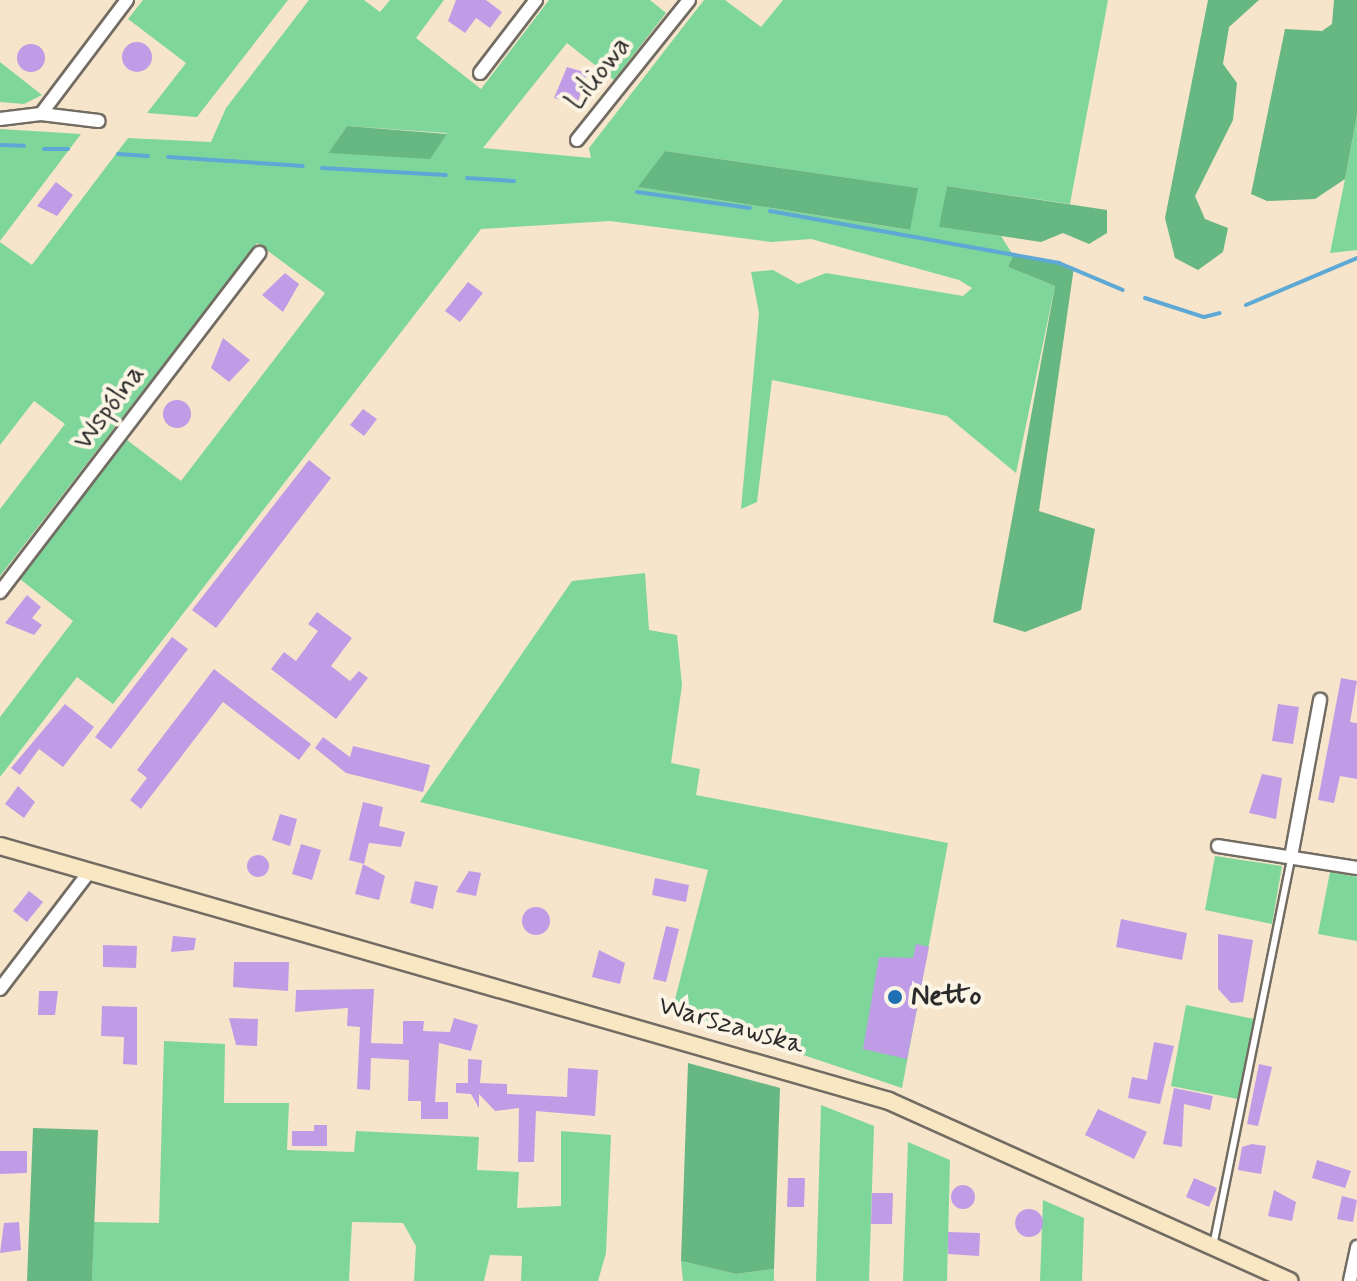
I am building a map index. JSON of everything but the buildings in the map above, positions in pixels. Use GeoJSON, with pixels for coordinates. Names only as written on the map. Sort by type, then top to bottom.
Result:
{"type":"FeatureCollection","features":[{"type":"Feature","properties":{"kind":"main road","name":"Warszawska"},"geometry":{"type":"LineString","coordinates":[[0,846],[889,1101],[1289,1281]]}},
{"type":"Feature","properties":{"kind":"street"},"geometry":{"type":"LineString","coordinates":[[41,114],[127,0]]}},
{"type":"Feature","properties":{"kind":"street"},"geometry":{"type":"LineString","coordinates":[[480,73],[536,0]]}},
{"type":"Feature","properties":{"kind":"street","name":"Liliowa"},"geometry":{"type":"LineString","coordinates":[[577,140],[689,0]]}},
{"type":"Feature","properties":{"kind":"street"},"geometry":{"type":"LineString","coordinates":[[0,119],[41,114],[99,121]]}},
{"type":"Feature","properties":{"kind":"street","name":"Wspólna"},"geometry":{"type":"LineString","coordinates":[[0,592],[259,253]]}},
{"type":"Feature","properties":{"kind":"street"},"geometry":{"type":"LineString","coordinates":[[1291,857],[1320,700]]}},
{"type":"Feature","properties":{"kind":"street"},"geometry":{"type":"LineString","coordinates":[[1218,846],[1357,868]]}},
{"type":"Feature","properties":{"kind":"street"},"geometry":{"type":"LineString","coordinates":[[0,989],[89,872]]}},
{"type":"Feature","properties":{"kind":"street"},"geometry":{"type":"LineString","coordinates":[[1350,1281],[1357,1247]]}},
{"type":"Feature","properties":{"kind":"lane"},"geometry":{"type":"LineString","coordinates":[[1213,1246],[1291,857]]}},
{"type":"Feature","properties":{"kind":"green space"},"geometry":{"type":"Polygon","coordinates":[[[143,0],[288,0],[197,117],[147,113],[186,63],[128,19],[143,0]]]}},
{"type":"Feature","properties":{"kind":"green space"},"geometry":{"type":"Polygon","coordinates":[[[309,0],[364,0],[380,12],[390,0],[444,0],[416,38],[481,89],[549,0],[650,0],[666,13],[614,80],[567,43],[483,148],[591,158],[589,148],[704,0],[725,0],[761,27],[783,0],[1108,0],[1070,204],[947,186],[940,227],[1001,236],[1013,255],[1008,267],[1055,286],[1016,473],[947,416],[772,380],[757,502],[741,509],[759,313],[751,272],[773,270],[798,284],[826,273],[963,296],[972,288],[959,280],[811,239],[771,242],[610,221],[481,229],[113,704],[77,677],[0,777],[0,717],[73,621],[20,579],[127,440],[181,481],[325,293],[257,243],[0,576],[0,509],[65,424],[34,401],[0,445],[0,242],[32,265],[128,138],[211,142],[226,108],[309,0]],[[347,126],[328,153],[439,145],[447,134],[446,133],[347,126]],[[665,151],[639,187],[909,230],[917,188],[665,151]]]}},
{"type":"Feature","properties":{"kind":"green space"},"geometry":{"type":"Polygon","coordinates":[[[1208,0],[1259,0],[1229,27],[1223,64],[1237,83],[1233,120],[1195,196],[1205,219],[1228,228],[1223,252],[1198,270],[1175,258],[1165,218],[1208,0]]]}},
{"type":"Feature","properties":{"kind":"green space"},"geometry":{"type":"Polygon","coordinates":[[[1334,0],[1357,0],[1357,115],[1345,179],[1315,199],[1267,201],[1251,194],[1285,29],[1322,31],[1332,24],[1334,0]]]}},
{"type":"Feature","properties":{"kind":"green space"},"geometry":{"type":"Polygon","coordinates":[[[0,62],[42,95],[24,104],[0,102],[0,62]]]}},
{"type":"Feature","properties":{"kind":"green space"},"geometry":{"type":"Polygon","coordinates":[[[1357,115],[1357,250],[1330,253],[1345,179],[1357,115]]]}},
{"type":"Feature","properties":{"kind":"green space"},"geometry":{"type":"Polygon","coordinates":[[[347,126],[447,134],[430,159],[328,153],[347,126]]]}},
{"type":"Feature","properties":{"kind":"green space"},"geometry":{"type":"Polygon","coordinates":[[[0,129],[81,134],[0,241],[0,129]]]}},
{"type":"Feature","properties":{"kind":"green space"},"geometry":{"type":"Polygon","coordinates":[[[665,151],[918,188],[910,230],[638,187],[665,151]]]}},
{"type":"Feature","properties":{"kind":"green space"},"geometry":{"type":"Polygon","coordinates":[[[947,186],[1107,210],[1107,233],[1089,244],[1063,233],[1041,242],[939,227],[947,186]]]}},
{"type":"Feature","properties":{"kind":"green space"},"geometry":{"type":"Polygon","coordinates":[[[1013,255],[1074,267],[1039,511],[1095,529],[1081,610],[1025,632],[993,622],[1055,286],[1008,267],[1013,255]]]}},
{"type":"Feature","properties":{"kind":"green space"},"geometry":{"type":"Polygon","coordinates":[[[645,573],[649,630],[677,635],[682,685],[671,763],[700,769],[696,795],[948,843],[902,1088],[672,1011],[708,870],[420,802],[572,581],[645,573]]]}},
{"type":"Feature","properties":{"kind":"green space"},"geometry":{"type":"Polygon","coordinates":[[[1215,856],[1282,866],[1272,924],[1205,910],[1215,856]]]}},
{"type":"Feature","properties":{"kind":"green space"},"geometry":{"type":"Polygon","coordinates":[[[1330,872],[1357,877],[1357,941],[1318,934],[1330,872]]]}},
{"type":"Feature","properties":{"kind":"green space"},"geometry":{"type":"Polygon","coordinates":[[[1186,1005],[1254,1019],[1238,1099],[1171,1086],[1186,1005]]]}},
{"type":"Feature","properties":{"kind":"green space"},"geometry":{"type":"Polygon","coordinates":[[[164,1041],[225,1044],[224,1103],[289,1103],[287,1150],[354,1152],[356,1131],[479,1137],[477,1170],[519,1172],[517,1208],[561,1206],[561,1131],[611,1135],[606,1253],[598,1281],[521,1281],[522,1256],[490,1255],[484,1281],[414,1281],[416,1246],[403,1223],[352,1222],[349,1281],[92,1281],[94,1222],[159,1223],[164,1041]]]}},
{"type":"Feature","properties":{"kind":"green space"},"geometry":{"type":"Polygon","coordinates":[[[688,1063],[780,1088],[774,1269],[736,1274],[681,1261],[688,1063]]]}},
{"type":"Feature","properties":{"kind":"green space"},"geometry":{"type":"Polygon","coordinates":[[[821,1105],[874,1126],[869,1281],[816,1281],[821,1105]]]}},
{"type":"Feature","properties":{"kind":"green space"},"geometry":{"type":"Polygon","coordinates":[[[33,1128],[98,1130],[92,1281],[27,1281],[33,1128]]]}},
{"type":"Feature","properties":{"kind":"green space"},"geometry":{"type":"Polygon","coordinates":[[[908,1142],[950,1160],[947,1281],[903,1281],[908,1142]]]}},
{"type":"Feature","properties":{"kind":"green space"},"geometry":{"type":"Polygon","coordinates":[[[1043,1200],[1084,1218],[1082,1281],[1040,1281],[1043,1200]]]}},
{"type":"Feature","properties":{"kind":"green space"},"geometry":{"type":"Polygon","coordinates":[[[681,1261],[736,1274],[774,1269],[774,1281],[683,1281],[681,1261]]]}},
{"type":"Feature","properties":{"kind":"waterway"},"geometry":{"type":"LineString","coordinates":[[0,145],[24,146]]}},
{"type":"Feature","properties":{"kind":"waterway"},"geometry":{"type":"LineString","coordinates":[[44,149],[68,149]]}},
{"type":"Feature","properties":{"kind":"waterway"},"geometry":{"type":"LineString","coordinates":[[118,154],[148,156]]}},
{"type":"Feature","properties":{"kind":"waterway"},"geometry":{"type":"LineString","coordinates":[[168,157],[303,166]]}},
{"type":"Feature","properties":{"kind":"waterway"},"geometry":{"type":"LineString","coordinates":[[322,168],[446,175]]}},
{"type":"Feature","properties":{"kind":"waterway"},"geometry":{"type":"LineString","coordinates":[[467,178],[514,181]]}},
{"type":"Feature","properties":{"kind":"waterway"},"geometry":{"type":"LineString","coordinates":[[637,192],[750,208]]}},
{"type":"Feature","properties":{"kind":"waterway"},"geometry":{"type":"LineString","coordinates":[[770,211],[1059,263],[1123,290]]}},
{"type":"Feature","properties":{"kind":"waterway"},"geometry":{"type":"LineString","coordinates":[[1246,305],[1357,258]]}},
{"type":"Feature","properties":{"kind":"waterway"},"geometry":{"type":"LineString","coordinates":[[1145,298],[1204,317],[1220,313]]}},
{"type":"Feature","properties":{"kind":"place","name":"Netto"},"geometry":{"type":"Point","coordinates":[895,997]}}]}
